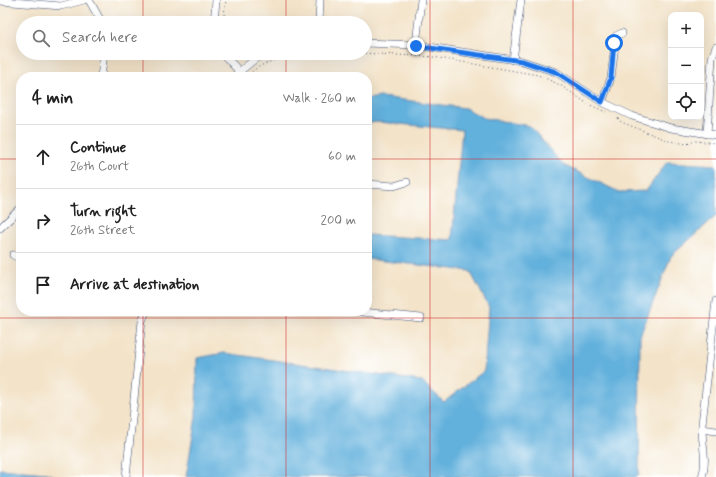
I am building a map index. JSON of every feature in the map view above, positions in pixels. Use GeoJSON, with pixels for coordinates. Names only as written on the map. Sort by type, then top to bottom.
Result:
{"type":"FeatureCollection","features":[{"type":"Feature","properties":{"kind":"street"},"geometry":{"type":"LineString","coordinates":[[0,1],[61,6],[84,0]]}},
{"type":"Feature","properties":{"kind":"street"},"geometry":{"type":"LineString","coordinates":[[90,0],[98,16]]}},
{"type":"Feature","properties":{"kind":"street"},"geometry":{"type":"LineString","coordinates":[[215,16],[216,0]]}},
{"type":"Feature","properties":{"kind":"street"},"geometry":{"type":"LineString","coordinates":[[319,16],[320,0]]}},
{"type":"Feature","properties":{"kind":"street"},"geometry":{"type":"LineString","coordinates":[[416,46],[421,0]]}},
{"type":"Feature","properties":{"kind":"street"},"geometry":{"type":"LineString","coordinates":[[513,60],[521,0]]}},
{"type":"Feature","properties":{"kind":"street"},"geometry":{"type":"LineString","coordinates":[[602,102],[611,78],[616,36],[622,33]]}},
{"type":"Feature","properties":{"kind":"street"},"geometry":{"type":"LineString","coordinates":[[372,43],[416,46],[513,60],[556,72],[602,102],[632,116],[671,128],[716,135]]}},
{"type":"Feature","properties":{"kind":"street"},"geometry":{"type":"LineString","coordinates":[[707,134],[712,58],[716,47]]}},
{"type":"Feature","properties":{"kind":"street"},"geometry":{"type":"LineString","coordinates":[[102,72],[103,60]]}},
{"type":"Feature","properties":{"kind":"street"},"geometry":{"type":"LineString","coordinates":[[230,60],[241,69]]}},
{"type":"Feature","properties":{"kind":"street"},"geometry":{"type":"LineString","coordinates":[[238,72],[256,60]]}},
{"type":"Feature","properties":{"kind":"street"},"geometry":{"type":"LineString","coordinates":[[372,184],[394,186],[407,182]]}},
{"type":"Feature","properties":{"kind":"street"},"geometry":{"type":"LineString","coordinates":[[0,228],[16,213]]}},
{"type":"Feature","properties":{"kind":"street"},"geometry":{"type":"LineString","coordinates":[[703,477],[705,464],[702,430],[716,302]]}},
{"type":"Feature","properties":{"kind":"street"},"geometry":{"type":"LineString","coordinates":[[372,313],[421,318]]}},
{"type":"Feature","properties":{"kind":"street"},"geometry":{"type":"LineString","coordinates":[[126,477],[142,321],[144,316]]}},
{"type":"Feature","properties":{"kind":"street"},"geometry":{"type":"LineString","coordinates":[[702,430],[716,431]]}},
{"type":"Feature","properties":{"kind":"path"},"geometry":{"type":"LineString","coordinates":[[224,16],[226,0]]}},
{"type":"Feature","properties":{"kind":"path"},"geometry":{"type":"LineString","coordinates":[[372,54],[433,57],[538,75],[560,85],[588,104],[610,114]]}},
{"type":"Feature","properties":{"kind":"path"},"geometry":{"type":"LineString","coordinates":[[253,72],[265,64],[278,60]]}},
{"type":"Feature","properties":{"kind":"path"},"geometry":{"type":"LineString","coordinates":[[617,116],[621,122],[669,141],[687,144],[695,141],[716,143]]}},
{"type":"Feature","properties":{"kind":"water"},"geometry":{"type":"Polygon","coordinates":[[[381,97],[465,108],[484,118],[530,126],[563,165],[619,192],[646,191],[667,162],[716,165],[716,216],[671,256],[640,336],[639,475],[635,477],[186,477],[196,417],[197,358],[224,353],[421,381],[444,402],[484,371],[489,307],[470,271],[372,260],[372,235],[452,240],[462,130],[372,123],[372,98],[381,97]]]}},
{"type":"Feature","properties":{"kind":"water"},"geometry":{"type":"Polygon","coordinates":[[[0,469],[46,473],[57,477],[0,477],[0,469]]]}},
{"type":"Feature","properties":{"kind":"route"},"geometry":{"type":"LineString","coordinates":[[416,46],[522,61],[556,72],[602,102],[611,78],[614,43]]}}]}
